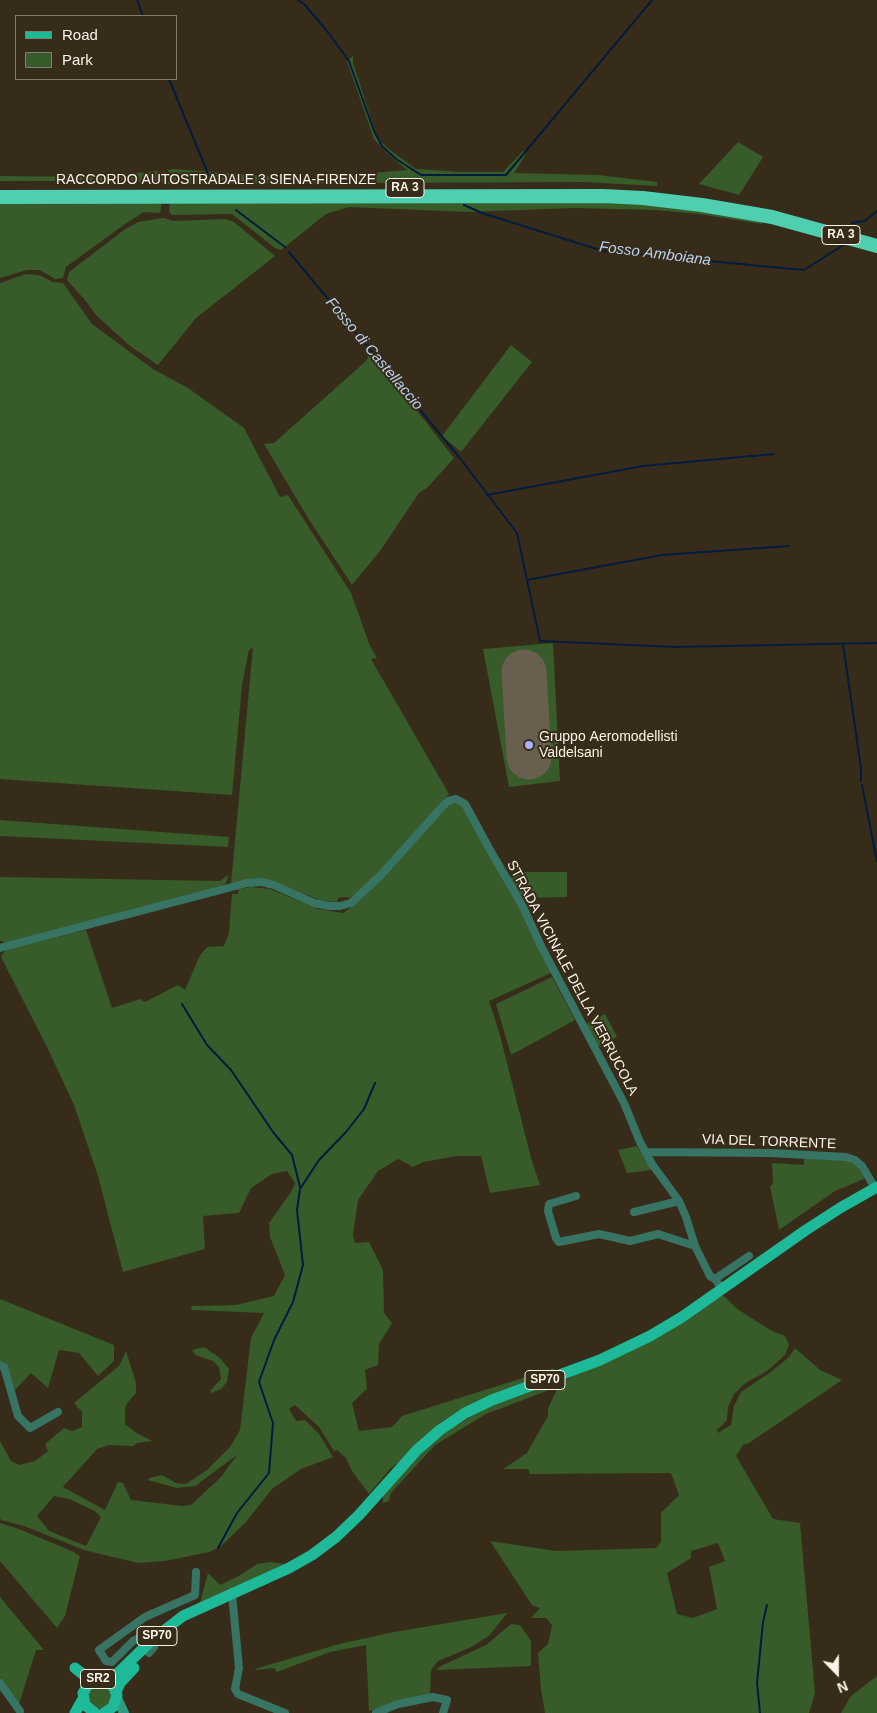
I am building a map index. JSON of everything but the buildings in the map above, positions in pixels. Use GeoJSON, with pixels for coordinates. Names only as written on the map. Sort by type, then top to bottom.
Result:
{"type":"FeatureCollection","features":[{"type":"Feature","properties":{"kind":"highway","name":"RACCORDO AUTOSTRADALE 3 SIENA-FIRENZE"},"geometry":{"type":"LineString","coordinates":[[0,188],[608,189],[672,193],[719,199],[775,210],[877,246]]}},
{"type":"Feature","properties":{"kind":"highway","name":"RACCORDO AUTOSTRADALE 3 SIENA-FIRENZE"},"geometry":{"type":"LineString","coordinates":[[0,197],[603,196],[643,198],[702,205],[806,222],[877,238]]}},
{"type":"Feature","properties":{"kind":"main road","name":"SP70"},"geometry":{"type":"LineString","coordinates":[[117,1695],[125,1677],[153,1639],[183,1616],[289,1568],[312,1555],[359,1516],[417,1450],[440,1430],[465,1413],[492,1400],[600,1360],[661,1330],[719,1284],[876,1188]]}},
{"type":"Feature","properties":{"kind":"main road","name":"SP70"},"geometry":{"type":"LineString","coordinates":[[99,1679],[118,1673],[182,1624],[217,1601]]}},
{"type":"Feature","properties":{"kind":"main road"},"geometry":{"type":"LineString","coordinates":[[83,1695],[82,1682],[75,1668],[85,1676],[99,1679]]}},
{"type":"Feature","properties":{"kind":"main road","name":"SR2"},"geometry":{"type":"LineString","coordinates":[[75,1713],[90,1682],[99,1679],[112,1684],[124,1713]]}},
{"type":"Feature","properties":{"kind":"main road","name":"SR2"},"geometry":{"type":"LineString","coordinates":[[83,1695],[87,1708],[94,1713]]}},
{"type":"Feature","properties":{"kind":"main road","name":"SR2"},"geometry":{"type":"LineString","coordinates":[[105,1713],[113,1707],[117,1695]]}},
{"type":"Feature","properties":{"kind":"main road","name":"SR2"},"geometry":{"type":"LineString","coordinates":[[105,1713],[110,1713]]}},
{"type":"Feature","properties":{"kind":"street","name":"STRADA VICINALE DELLA VERRUCOLA"},"geometry":{"type":"LineString","coordinates":[[0,948],[247,883],[262,882],[274,885],[328,906],[349,904],[359,897],[380,876],[448,801],[456,799],[465,804],[522,905],[541,946],[624,1103],[652,1164],[679,1201],[695,1246],[710,1276],[719,1284]]}},
{"type":"Feature","properties":{"kind":"street","name":"VIA DEL TORRENTE"},"geometry":{"type":"LineString","coordinates":[[646,1152],[772,1153],[846,1157],[856,1160],[862,1166],[876,1188]]}},
{"type":"Feature","properties":{"kind":"street"},"geometry":{"type":"LineString","coordinates":[[576,1196],[549,1204],[548,1211],[556,1238],[560,1242],[599,1234],[630,1241],[658,1234],[695,1246]]}},
{"type":"Feature","properties":{"kind":"street"},"geometry":{"type":"LineString","coordinates":[[634,1212],[679,1201]]}},
{"type":"Feature","properties":{"kind":"street"},"geometry":{"type":"LineString","coordinates":[[719,1284],[749,1256]]}},
{"type":"Feature","properties":{"kind":"street"},"geometry":{"type":"LineString","coordinates":[[0,1365],[4,1367],[18,1416],[30,1428],[58,1412]]}},
{"type":"Feature","properties":{"kind":"street"},"geometry":{"type":"LineString","coordinates":[[153,1639],[148,1636],[141,1636],[133,1641],[115,1661],[111,1662],[106,1661],[99,1650],[145,1617],[195,1595],[196,1572]]}},
{"type":"Feature","properties":{"kind":"street"},"geometry":{"type":"LineString","coordinates":[[232,1594],[239,1668],[235,1689],[238,1694],[285,1713]]}},
{"type":"Feature","properties":{"kind":"street"},"geometry":{"type":"LineString","coordinates":[[127,1648],[135,1645],[145,1652]]}},
{"type":"Feature","properties":{"kind":"street"},"geometry":{"type":"LineString","coordinates":[[0,1684],[20,1711]]}},
{"type":"Feature","properties":{"kind":"street"},"geometry":{"type":"LineString","coordinates":[[376,1713],[398,1704],[433,1697],[447,1700],[442,1713]]}},
{"type":"Feature","properties":{"kind":"green space"},"geometry":{"type":"Polygon","coordinates":[[[353,56],[353,63],[375,131],[381,142],[416,169],[503,172],[523,151],[526,154],[514,173],[598,175],[657,182],[657,186],[583,182],[168,184],[168,170],[173,169],[319,180],[407,170],[374,139],[347,61],[353,56]]]}},
{"type":"Feature","properties":{"kind":"green space"},"geometry":{"type":"Polygon","coordinates":[[[738,142],[763,157],[739,195],[699,184],[738,142]]]}},
{"type":"Feature","properties":{"kind":"green space"},"geometry":{"type":"Polygon","coordinates":[[[157,171],[163,173],[163,183],[0,181],[0,176],[99,177],[157,171]]]}},
{"type":"Feature","properties":{"kind":"green space"},"geometry":{"type":"Polygon","coordinates":[[[162,201],[160,213],[144,212],[125,224],[66,267],[63,278],[55,279],[40,270],[27,270],[0,278],[0,204],[162,201]]]}},
{"type":"Feature","properties":{"kind":"green space"},"geometry":{"type":"Polygon","coordinates":[[[170,202],[603,202],[658,205],[762,220],[762,224],[699,214],[656,210],[574,208],[469,212],[349,207],[326,214],[281,250],[275,248],[232,214],[172,215],[169,212],[170,202]]]}},
{"type":"Feature","properties":{"kind":"green space"},"geometry":{"type":"Polygon","coordinates":[[[164,218],[173,221],[225,219],[234,222],[275,256],[196,318],[158,365],[130,346],[97,316],[67,280],[69,272],[124,230],[138,222],[164,218]]]}},
{"type":"Feature","properties":{"kind":"green space"},"geometry":{"type":"Polygon","coordinates":[[[26,274],[39,275],[53,282],[63,283],[92,324],[153,369],[188,388],[244,428],[280,497],[288,495],[351,593],[370,646],[377,658],[371,659],[449,794],[364,888],[349,898],[338,898],[337,902],[322,901],[271,880],[255,879],[231,884],[253,647],[249,650],[242,685],[232,795],[0,779],[0,283],[26,274]]]}},
{"type":"Feature","properties":{"kind":"green space"},"geometry":{"type":"Polygon","coordinates":[[[511,345],[532,362],[461,452],[442,436],[511,345]]]}},
{"type":"Feature","properties":{"kind":"green space"},"geometry":{"type":"Polygon","coordinates":[[[371,352],[454,458],[428,487],[419,493],[380,551],[352,585],[308,518],[264,444],[274,443],[366,361],[371,352]]]}},
{"type":"Feature","properties":{"kind":"green space","name":"Gruppo Aeromodellisti Valdelsani"},"geometry":{"type":"Polygon","coordinates":[[[553,643],[560,781],[509,787],[483,649],[553,643]]]}},
{"type":"Feature","properties":{"kind":"green space"},"geometry":{"type":"Polygon","coordinates":[[[451,804],[459,804],[465,810],[514,896],[551,973],[489,1001],[500,1035],[531,1158],[540,1185],[490,1193],[481,1156],[457,1156],[423,1162],[413,1167],[398,1159],[378,1171],[358,1200],[353,1235],[355,1243],[369,1242],[383,1270],[384,1313],[392,1323],[379,1344],[378,1365],[365,1370],[367,1389],[352,1403],[359,1431],[392,1427],[402,1416],[555,1368],[550,1374],[462,1409],[440,1423],[391,1468],[369,1494],[352,1471],[346,1458],[337,1450],[334,1451],[319,1427],[295,1405],[289,1409],[296,1421],[305,1420],[319,1434],[333,1457],[301,1469],[272,1489],[246,1522],[220,1547],[209,1552],[165,1561],[138,1563],[84,1550],[24,1526],[1,1520],[0,1441],[11,1461],[19,1465],[35,1461],[48,1451],[45,1444],[64,1428],[72,1431],[82,1427],[82,1412],[74,1403],[119,1366],[126,1351],[136,1383],[136,1393],[125,1408],[125,1424],[152,1441],[137,1443],[133,1446],[109,1445],[97,1449],[63,1487],[105,1510],[118,1482],[123,1483],[131,1500],[182,1506],[191,1505],[221,1477],[237,1455],[195,1486],[177,1488],[148,1480],[149,1478],[162,1475],[176,1483],[186,1484],[207,1470],[230,1447],[240,1430],[251,1338],[264,1313],[192,1310],[191,1306],[236,1305],[274,1296],[285,1275],[270,1237],[269,1223],[291,1192],[295,1183],[287,1171],[272,1174],[251,1188],[239,1213],[203,1216],[205,1249],[123,1272],[98,1176],[74,1105],[1,957],[5,950],[86,930],[112,1008],[140,999],[145,1002],[178,985],[185,990],[200,955],[207,947],[224,946],[229,933],[232,894],[238,894],[239,889],[252,887],[270,889],[318,909],[343,913],[381,880],[442,809],[451,804]],[[54,1496],[37,1516],[49,1531],[86,1546],[101,1517],[95,1511],[69,1499],[54,1496]]]}},
{"type":"Feature","properties":{"kind":"green space"},"geometry":{"type":"Polygon","coordinates":[[[0,820],[229,837],[228,847],[0,836],[0,820]]]}},
{"type":"Feature","properties":{"kind":"green space"},"geometry":{"type":"Polygon","coordinates":[[[516,872],[567,872],[567,897],[525,898],[523,895],[520,895],[510,878],[516,872]]]}},
{"type":"Feature","properties":{"kind":"green space"},"geometry":{"type":"Polygon","coordinates":[[[228,875],[226,883],[221,887],[7,943],[0,941],[0,877],[220,881],[228,875]]]}},
{"type":"Feature","properties":{"kind":"green space"},"geometry":{"type":"Polygon","coordinates":[[[552,977],[575,1020],[511,1055],[496,1004],[552,977]]]}},
{"type":"Feature","properties":{"kind":"green space"},"geometry":{"type":"Polygon","coordinates":[[[605,1014],[617,1037],[597,1047],[586,1024],[605,1014]]]}},
{"type":"Feature","properties":{"kind":"green space"},"geometry":{"type":"Polygon","coordinates":[[[637,1146],[652,1170],[627,1173],[618,1150],[637,1146]]]}},
{"type":"Feature","properties":{"kind":"green space"},"geometry":{"type":"Polygon","coordinates":[[[804,1157],[848,1160],[854,1163],[863,1174],[864,1179],[835,1191],[779,1230],[770,1186],[773,1184],[772,1163],[804,1165],[804,1157]]]}},
{"type":"Feature","properties":{"kind":"green space"},"geometry":{"type":"Polygon","coordinates":[[[721,1295],[736,1308],[770,1330],[785,1336],[789,1345],[785,1355],[767,1371],[744,1384],[734,1394],[728,1407],[727,1420],[717,1430],[718,1433],[731,1425],[734,1406],[741,1392],[771,1372],[789,1357],[795,1348],[820,1370],[842,1380],[749,1443],[743,1445],[736,1456],[773,1519],[800,1523],[815,1693],[809,1713],[545,1713],[538,1653],[548,1644],[552,1625],[546,1618],[531,1618],[540,1608],[532,1605],[490,1541],[556,1551],[656,1548],[661,1542],[661,1513],[679,1495],[671,1473],[530,1474],[528,1469],[503,1469],[527,1453],[548,1416],[548,1408],[560,1383],[574,1375],[625,1354],[663,1333],[721,1295]],[[718,1543],[691,1551],[691,1558],[667,1573],[677,1614],[693,1618],[717,1609],[709,1567],[725,1561],[718,1543]]]}},
{"type":"Feature","properties":{"kind":"green space"},"geometry":{"type":"Polygon","coordinates":[[[0,1299],[114,1345],[114,1361],[98,1376],[79,1353],[59,1350],[48,1388],[31,1373],[15,1390],[8,1370],[0,1361],[0,1299]]]}},
{"type":"Feature","properties":{"kind":"green space"},"geometry":{"type":"Polygon","coordinates":[[[204,1347],[220,1358],[229,1369],[227,1382],[221,1389],[211,1393],[210,1391],[221,1379],[219,1367],[213,1361],[195,1355],[192,1350],[204,1347]]]}},
{"type":"Feature","properties":{"kind":"green space"},"geometry":{"type":"Polygon","coordinates":[[[551,1384],[549,1390],[486,1414],[435,1445],[391,1493],[389,1501],[383,1503],[383,1494],[427,1448],[452,1428],[485,1408],[551,1384]]]}},
{"type":"Feature","properties":{"kind":"green space"},"geometry":{"type":"Polygon","coordinates":[[[0,1523],[19,1529],[80,1556],[65,1616],[57,1628],[0,1561],[0,1523]]]}},
{"type":"Feature","properties":{"kind":"green space"},"geometry":{"type":"Polygon","coordinates":[[[270,1562],[285,1564],[200,1603],[208,1573],[220,1585],[239,1576],[257,1564],[270,1562]]]}},
{"type":"Feature","properties":{"kind":"green space"},"geometry":{"type":"Polygon","coordinates":[[[0,1597],[44,1650],[36,1650],[19,1704],[0,1678],[0,1597]]]}},
{"type":"Feature","properties":{"kind":"green space"},"geometry":{"type":"Polygon","coordinates":[[[507,1613],[489,1636],[469,1648],[438,1661],[431,1670],[430,1694],[369,1711],[366,1645],[330,1652],[277,1672],[274,1668],[255,1669],[339,1644],[394,1632],[507,1613]]]}},
{"type":"Feature","properties":{"kind":"green space"},"geometry":{"type":"Polygon","coordinates":[[[511,1624],[520,1625],[531,1641],[531,1666],[436,1670],[486,1645],[511,1624]]]}},
{"type":"Feature","properties":{"kind":"green space"},"geometry":{"type":"Polygon","coordinates":[[[877,1676],[877,1713],[841,1713],[851,1696],[877,1676]]]}},
{"type":"Feature","properties":{"kind":"green space"},"geometry":{"type":"Polygon","coordinates":[[[97,1683],[108,1686],[113,1699],[102,1710],[91,1707],[86,1693],[97,1683]]]}},
{"type":"Feature","properties":{"kind":"waterway","name":"Fosso di Castellaccio"},"geometry":{"type":"LineString","coordinates":[[137,0],[143,15]]}},
{"type":"Feature","properties":{"kind":"waterway"},"geometry":{"type":"LineString","coordinates":[[298,0],[305,5],[327,31],[349,61],[374,131],[382,146],[396,159],[421,175],[506,175],[652,0]]}},
{"type":"Feature","properties":{"kind":"waterway","name":"Fosso di Castellaccio"},"geometry":{"type":"LineString","coordinates":[[169,80],[209,176]]}},
{"type":"Feature","properties":{"kind":"waterway","name":"Fosso Amboiana"},"geometry":{"type":"LineString","coordinates":[[464,205],[482,213],[603,251],[804,270],[845,244]]}},
{"type":"Feature","properties":{"kind":"waterway","name":"Fosso di Castellaccio"},"geometry":{"type":"LineString","coordinates":[[236,210],[285,247]]}},
{"type":"Feature","properties":{"kind":"waterway","name":"Fosso Amboiana"},"geometry":{"type":"LineString","coordinates":[[852,223],[865,221],[877,211]]}},
{"type":"Feature","properties":{"kind":"waterway"},"geometry":{"type":"LineString","coordinates":[[289,252],[459,457],[517,533],[540,641],[675,647],[877,643]]}},
{"type":"Feature","properties":{"kind":"waterway"},"geometry":{"type":"LineString","coordinates":[[487,495],[643,466],[774,454]]}},
{"type":"Feature","properties":{"kind":"waterway"},"geometry":{"type":"LineString","coordinates":[[527,580],[662,555],[789,546]]}},
{"type":"Feature","properties":{"kind":"waterway"},"geometry":{"type":"LineString","coordinates":[[843,644],[861,768],[861,781]]}},
{"type":"Feature","properties":{"kind":"waterway"},"geometry":{"type":"LineString","coordinates":[[862,785],[877,862]]}},
{"type":"Feature","properties":{"kind":"waterway"},"geometry":{"type":"LineString","coordinates":[[182,1004],[207,1045],[231,1070],[273,1132],[292,1155],[300,1187]]}},
{"type":"Feature","properties":{"kind":"waterway"},"geometry":{"type":"LineString","coordinates":[[218,1548],[237,1513],[269,1473],[273,1423],[259,1382],[274,1340],[293,1302],[303,1265],[297,1210],[300,1189],[319,1160],[346,1132],[364,1109],[375,1083]]}},
{"type":"Feature","properties":{"kind":"waterway"},"geometry":{"type":"LineString","coordinates":[[760,1713],[757,1683],[763,1622],[767,1605]]}},
{"type":"Feature","properties":{"kind":"runway"},"geometry":{"type":"LineString","coordinates":[[524,672],[529,757]]}},
{"type":"Feature","properties":{"kind":"place","name":"Gruppo Aeromodellisti Valdelsani"},"geometry":{"type":"Point","coordinates":[529,745]}}]}
